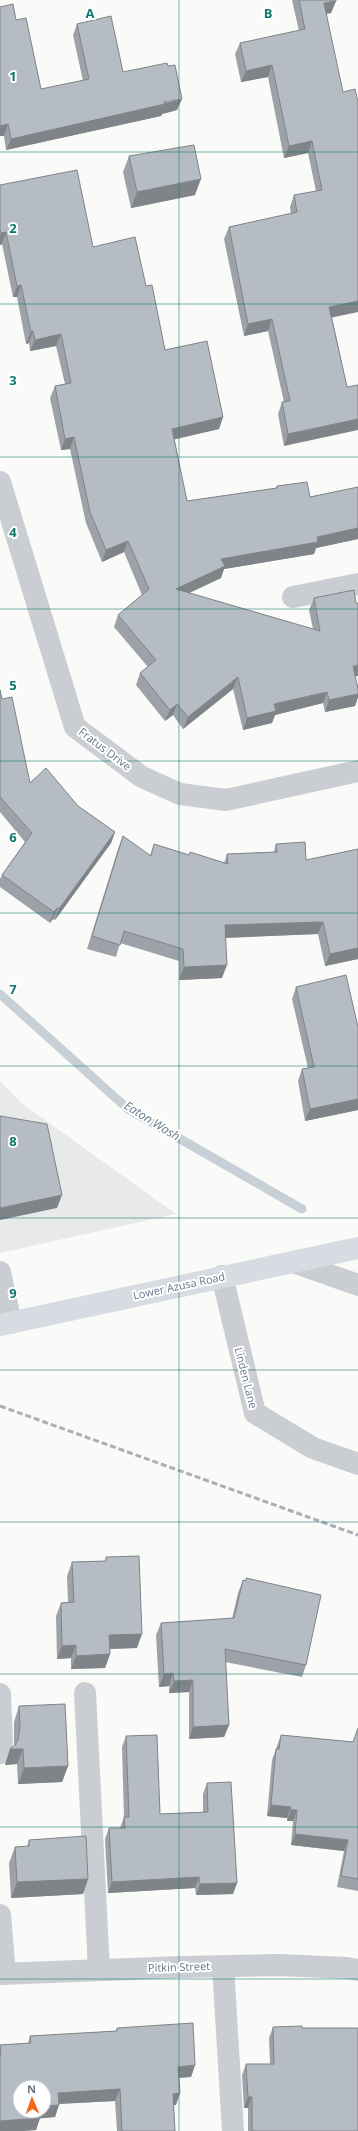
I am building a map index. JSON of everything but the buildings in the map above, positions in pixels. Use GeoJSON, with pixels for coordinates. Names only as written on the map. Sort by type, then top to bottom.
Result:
{"type":"FeatureCollection","features":[{"type":"Feature","properties":{"kind":"main road","name":"Lower Azusa Road"},"geometry":{"type":"LineString","coordinates":[[5,1324],[222,1276],[358,1248]]}},
{"type":"Feature","properties":{"kind":"street","name":"Fratus Drive"},"geometry":{"type":"LineString","coordinates":[[0,482],[75,727],[142,777],[180,794],[226,800],[358,771]]}},
{"type":"Feature","properties":{"kind":"street"},"geometry":{"type":"LineString","coordinates":[[293,597],[358,584]]}},
{"type":"Feature","properties":{"kind":"street"},"geometry":{"type":"LineString","coordinates":[[293,1262],[358,1285]]}},
{"type":"Feature","properties":{"kind":"street"},"geometry":{"type":"LineString","coordinates":[[0,1272],[5,1324]]}},
{"type":"Feature","properties":{"kind":"street","name":"Linden Lane"},"geometry":{"type":"LineString","coordinates":[[222,1276],[255,1413],[313,1448],[358,1464]]}},
{"type":"Feature","properties":{"kind":"street"},"geometry":{"type":"LineString","coordinates":[[85,1693],[99,1970]]}},
{"type":"Feature","properties":{"kind":"street"},"geometry":{"type":"LineString","coordinates":[[0,1694],[2,1743],[0,1753]]}},
{"type":"Feature","properties":{"kind":"street"},"geometry":{"type":"LineString","coordinates":[[0,1915],[2,1974]]}},
{"type":"Feature","properties":{"kind":"street"},"geometry":{"type":"LineString","coordinates":[[223,1966],[233,2131]]}},
{"type":"Feature","properties":{"kind":"street","name":"Pitkin Street"},"geometry":{"type":"LineString","coordinates":[[2,1974],[223,1966],[287,1966],[347,1968],[358,1970]]}},
{"type":"Feature","properties":{"kind":"shaded area"},"geometry":{"type":"Polygon","coordinates":[[[0,1081],[20,1102],[176,1214],[0,1253],[0,1081]]]}},
{"type":"Feature","properties":{"kind":"waterway","name":"Eaton Wash"},"geometry":{"type":"LineString","coordinates":[[0,994],[128,1109],[302,1209]]}},
{"type":"Feature","properties":{"kind":"railway"},"geometry":{"type":"LineString","coordinates":[[0,1406],[358,1535]]}}]}
